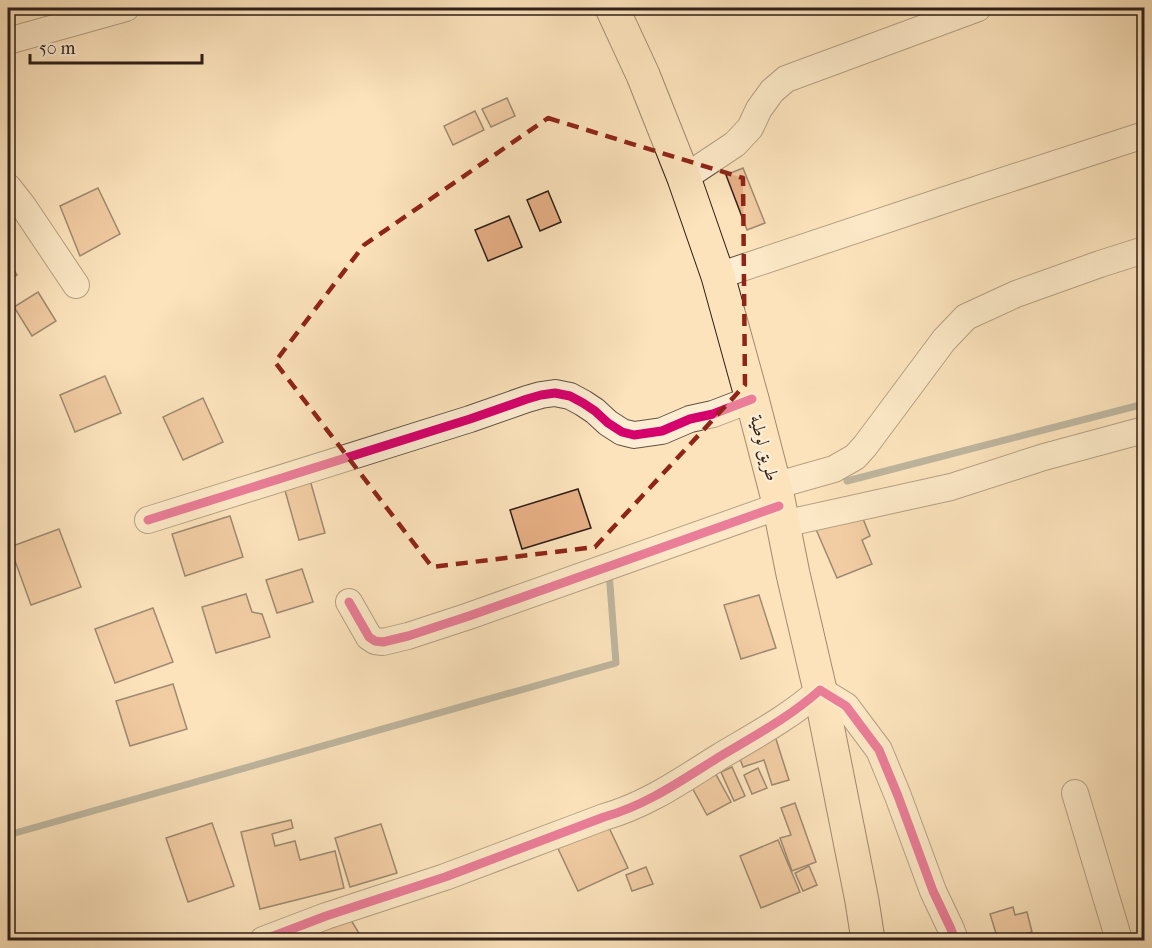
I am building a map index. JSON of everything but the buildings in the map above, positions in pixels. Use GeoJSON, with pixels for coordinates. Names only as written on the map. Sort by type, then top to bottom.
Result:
{"type":"FeatureCollection","features":[{"type":"Feature","properties":{"kind":"main road","name":"طريق لوطية"},"geometry":{"type":"LineString","coordinates":[[612,8],[643,75],[684,178],[718,276],[752,399],[820,690],[868,940]]}},
{"type":"Feature","properties":{"kind":"street"},"geometry":{"type":"LineString","coordinates":[[8,41],[126,8]]}},
{"type":"Feature","properties":{"kind":"street"},"geometry":{"type":"LineString","coordinates":[[684,178],[735,144],[750,128],[759,109],[772,91],[786,79],[978,8]]}},
{"type":"Feature","properties":{"kind":"street"},"geometry":{"type":"LineString","coordinates":[[718,276],[1144,135]]}},
{"type":"Feature","properties":{"kind":"street"},"geometry":{"type":"LineString","coordinates":[[8,187],[76,285]]}},
{"type":"Feature","properties":{"kind":"street"},"geometry":{"type":"LineString","coordinates":[[349,602],[369,637],[383,642],[469,616],[778,505],[855,457],[944,340],[966,317],[1016,294],[1144,250]]}},
{"type":"Feature","properties":{"kind":"street"},"geometry":{"type":"LineString","coordinates":[[148,519],[541,395],[555,393],[570,396],[596,411],[622,432],[634,435],[662,431],[690,419],[713,414],[752,399]]}},
{"type":"Feature","properties":{"kind":"street"},"geometry":{"type":"LineString","coordinates":[[778,505],[951,487],[1044,457],[1144,430]]}},
{"type":"Feature","properties":{"kind":"street"},"geometry":{"type":"LineString","coordinates":[[263,940],[326,916],[455,873],[658,796],[801,707],[820,690],[846,706],[879,750],[902,805],[933,891],[955,940]]}},
{"type":"Feature","properties":{"kind":"street"},"geometry":{"type":"LineString","coordinates":[[1075,793],[1119,940]]}},
{"type":"Feature","properties":{"kind":"highlighted area"},"geometry":{"type":"Polygon","coordinates":[[[548,118],[743,178],[745,385],[595,547],[432,567],[275,362],[364,245],[548,118]]]}},
{"type":"Feature","properties":{"kind":"waterway"},"geometry":{"type":"LineString","coordinates":[[847,481],[1144,404]]}},
{"type":"Feature","properties":{"kind":"waterway"},"geometry":{"type":"LineString","coordinates":[[8,835],[616,663],[609,572]]}},
{"type":"Feature","properties":{"kind":"cycle path"},"geometry":{"type":"LineString","coordinates":[[148,520],[541,395],[555,393],[570,396],[595,411],[622,432],[634,435],[662,431],[690,419],[713,414],[752,399]]}},
{"type":"Feature","properties":{"kind":"cycle path"},"geometry":{"type":"LineString","coordinates":[[349,602],[369,637],[383,642],[469,616],[779,506]]}},
{"type":"Feature","properties":{"kind":"cycle path"},"geometry":{"type":"LineString","coordinates":[[263,940],[326,916],[445,877],[635,806],[771,726],[820,690],[846,706],[879,750],[933,891],[955,940]]}}]}
